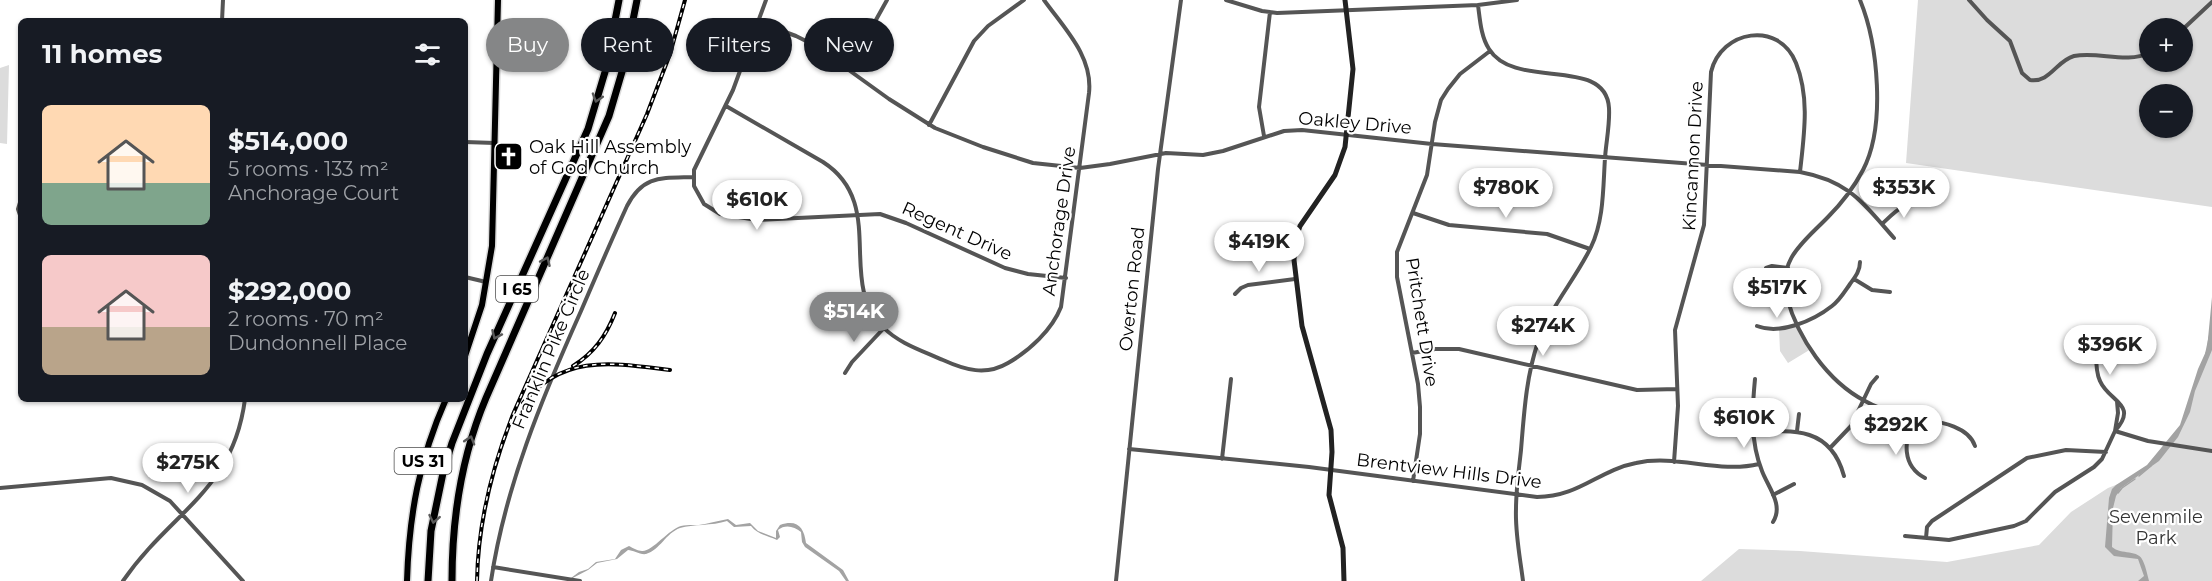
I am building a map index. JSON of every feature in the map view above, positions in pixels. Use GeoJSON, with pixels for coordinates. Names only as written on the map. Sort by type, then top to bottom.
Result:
{"type":"FeatureCollection","features":[{"type":"Feature","properties":{"kind":"highway","name":"I 65"},"geometry":{"type":"LineString","coordinates":[[428,581],[431,531],[452,443],[487,354],[588,129],[605,72],[619,0]]}},
{"type":"Feature","properties":{"kind":"highway","name":"I 65"},"geometry":{"type":"LineString","coordinates":[[452,581],[456,507],[470,440],[486,398],[609,116],[624,64],[637,0]]}},
{"type":"Feature","properties":{"kind":"main road"},"geometry":{"type":"LineString","coordinates":[[468,347],[487,282],[493,236],[498,0]]}},
{"type":"Feature","properties":{"kind":"main road","name":"US 31"},"geometry":{"type":"LineString","coordinates":[[407,581],[410,525],[417,484],[431,436],[445,402]]}},
{"type":"Feature","properties":{"kind":"street"},"geometry":{"type":"LineString","coordinates":[[222,18],[223,0]]}},
{"type":"Feature","properties":{"kind":"street"},"geometry":{"type":"LineString","coordinates":[[759,18],[766,0]]}},
{"type":"Feature","properties":{"kind":"street"},"geometry":{"type":"LineString","coordinates":[[878,18],[887,0]]}},
{"type":"Feature","properties":{"kind":"street"},"geometry":{"type":"LineString","coordinates":[[930,125],[974,41],[988,26],[1024,0]]}},
{"type":"Feature","properties":{"kind":"street","name":"Anchorage Drive"},"geometry":{"type":"LineString","coordinates":[[726,106],[834,170],[851,191],[857,213],[865,295],[872,313],[884,328],[905,342],[960,368],[977,371],[995,368],[1015,358],[1037,341],[1051,324],[1058,314],[1066,278],[1090,87],[1088,69],[1080,51],[1044,0]]}},
{"type":"Feature","properties":{"kind":"street","name":"Overton Road"},"geometry":{"type":"LineString","coordinates":[[1116,581],[1160,155],[1181,0]]}},
{"type":"Feature","properties":{"kind":"street"},"geometry":{"type":"LineString","coordinates":[[1226,0],[1270,12],[1478,5],[1517,0]]}},
{"type":"Feature","properties":{"kind":"street"},"geometry":{"type":"LineString","coordinates":[[1344,581],[1343,548],[1329,499],[1332,447],[1330,426],[1306,342],[1295,279],[1294,254],[1298,232],[1306,216],[1337,171],[1343,154],[1353,63],[1345,0]]}},
{"type":"Feature","properties":{"kind":"street"},"geometry":{"type":"LineString","coordinates":[[1860,0],[1872,46],[1876,113],[1868,158],[1850,191],[1828,217],[1799,245],[1788,268],[1787,296],[1809,347],[1822,365],[1844,387],[1864,401],[1884,410],[1958,429],[1970,436],[1975,446]]}},
{"type":"Feature","properties":{"kind":"street"},"geometry":{"type":"LineString","coordinates":[[1970,0],[2010,41],[2022,73],[2030,80],[2043,79],[2067,60],[2077,56],[2139,57]]}},
{"type":"Feature","properties":{"kind":"street"},"geometry":{"type":"LineString","coordinates":[[2193,20],[2212,2]]}},
{"type":"Feature","properties":{"kind":"street"},"geometry":{"type":"LineString","coordinates":[[1478,5],[1483,36],[1490,51],[1501,62],[1514,69],[1581,78],[1598,86],[1609,106],[1600,217],[1590,249],[1550,314],[1538,343],[1532,366],[1517,495],[1517,526],[1523,581]]}},
{"type":"Feature","properties":{"kind":"street"},"geometry":{"type":"LineString","coordinates":[[1264,136],[1259,104],[1270,12]]}},
{"type":"Feature","properties":{"kind":"street","name":"Kincannon Drive"},"geometry":{"type":"LineString","coordinates":[[1674,462],[1678,414],[1675,330],[1704,231],[1712,66],[1720,51],[1731,42],[1746,36],[1760,35],[1773,39],[1786,48],[1798,68],[1804,94],[1805,112],[1800,172]]}},
{"type":"Feature","properties":{"kind":"street","name":"Pritchett Drive"},"geometry":{"type":"LineString","coordinates":[[1413,481],[1420,434],[1419,388],[1396,261],[1399,243],[1428,171],[1438,111],[1446,91],[1466,68],[1490,51]]}},
{"type":"Feature","properties":{"kind":"street"},"geometry":{"type":"LineString","coordinates":[[693,177],[699,157],[726,106],[739,72]]}},
{"type":"Feature","properties":{"kind":"street","name":"Oakley Drive"},"geometry":{"type":"LineString","coordinates":[[853,72],[889,99],[930,125],[959,138],[1043,165],[1080,168],[1160,155],[1213,153],[1264,136],[1294,130],[1432,144],[1800,172],[1823,177],[1850,191],[1860,199],[1894,238]]}},
{"type":"Feature","properties":{"kind":"street"},"geometry":{"type":"LineString","coordinates":[[468,142],[495,143]]}},
{"type":"Feature","properties":{"kind":"street","name":"Regent Drive"},"geometry":{"type":"LineString","coordinates":[[693,177],[695,188],[703,203],[714,211],[730,216],[769,220],[877,213],[893,217],[1009,269],[1066,278]]}},
{"type":"Feature","properties":{"kind":"street","name":"Franklin Pike Circle"},"geometry":{"type":"LineString","coordinates":[[491,581],[511,491],[530,433],[550,379],[630,201],[638,190],[650,181],[662,178],[693,177]]}},
{"type":"Feature","properties":{"kind":"street"},"geometry":{"type":"LineString","coordinates":[[1882,224],[1907,204],[1916,202],[1926,204]]}},
{"type":"Feature","properties":{"kind":"street"},"geometry":{"type":"LineString","coordinates":[[1413,213],[1449,225],[1547,234],[1590,249]]}},
{"type":"Feature","properties":{"kind":"street"},"geometry":{"type":"LineString","coordinates":[[1757,326],[1776,330],[1817,315],[1832,306],[1854,279],[1860,262]]}},
{"type":"Feature","properties":{"kind":"street"},"geometry":{"type":"LineString","coordinates":[[1766,268],[1773,266],[1788,268]]}},
{"type":"Feature","properties":{"kind":"street"},"geometry":{"type":"LineString","coordinates":[[468,278],[487,282]]}},
{"type":"Feature","properties":{"kind":"street"},"geometry":{"type":"LineString","coordinates":[[1235,294],[1248,285],[1295,279]]}},
{"type":"Feature","properties":{"kind":"street"},"geometry":{"type":"LineString","coordinates":[[1854,279],[1872,290],[1890,292]]}},
{"type":"Feature","properties":{"kind":"street"},"geometry":{"type":"LineString","coordinates":[[845,373],[852,362],[884,328]]}},
{"type":"Feature","properties":{"kind":"street"},"geometry":{"type":"LineString","coordinates":[[1412,353],[1435,349],[1459,349],[1637,390],[1677,389]]}},
{"type":"Feature","properties":{"kind":"street"},"geometry":{"type":"LineString","coordinates":[[1905,536],[1949,540],[2023,523],[2055,492],[2094,467],[2106,452],[2125,414],[2123,407],[2100,381],[2096,353]]}},
{"type":"Feature","properties":{"kind":"street"},"geometry":{"type":"LineString","coordinates":[[1830,448],[1849,429],[1877,377]]}},
{"type":"Feature","properties":{"kind":"street"},"geometry":{"type":"LineString","coordinates":[[1222,459],[1231,379]]}},
{"type":"Feature","properties":{"kind":"street"},"geometry":{"type":"LineString","coordinates":[[1755,379],[1752,409],[1753,433],[1759,464],[1778,511],[1773,522]]}},
{"type":"Feature","properties":{"kind":"street"},"geometry":{"type":"LineString","coordinates":[[123,581],[152,544],[210,487],[228,460],[238,435],[244,402]]}},
{"type":"Feature","properties":{"kind":"street"},"geometry":{"type":"LineString","coordinates":[[1797,431],[1799,414]]}},
{"type":"Feature","properties":{"kind":"street"},"geometry":{"type":"LineString","coordinates":[[1911,417],[1905,443],[1906,455],[1916,472],[1925,478]]}},
{"type":"Feature","properties":{"kind":"street"},"geometry":{"type":"LineString","coordinates":[[1753,433],[1797,431],[1814,436],[1830,448],[1844,476]]}},
{"type":"Feature","properties":{"kind":"street"},"geometry":{"type":"LineString","coordinates":[[2115,431],[2161,443],[2212,451]]}},
{"type":"Feature","properties":{"kind":"street","name":"Brentview Hills Drive"},"geometry":{"type":"LineString","coordinates":[[1129,449],[1330,470],[1544,497],[1578,489],[1629,464],[1651,461],[1730,468],[1759,464]]}},
{"type":"Feature","properties":{"kind":"street"},"geometry":{"type":"LineString","coordinates":[[1926,538],[1927,527],[1932,521],[2027,458],[2066,450],[2106,452]]}},
{"type":"Feature","properties":{"kind":"street"},"geometry":{"type":"LineString","coordinates":[[0,488],[102,478],[142,485],[157,492],[182,514],[243,581]]}},
{"type":"Feature","properties":{"kind":"street"},"geometry":{"type":"LineString","coordinates":[[1773,495],[1794,484]]}},
{"type":"Feature","properties":{"kind":"street"},"geometry":{"type":"LineString","coordinates":[[493,567],[577,580]]}},
{"type":"Feature","properties":{"kind":"green space"},"geometry":{"type":"Polygon","coordinates":[[[1918,0],[2212,0],[2212,207],[1906,163],[1918,0]]]}},
{"type":"Feature","properties":{"kind":"green space"},"geometry":{"type":"Polygon","coordinates":[[[9,65],[7,144],[0,143],[0,68],[9,65]]]}},
{"type":"Feature","properties":{"kind":"green space"},"geometry":{"type":"Polygon","coordinates":[[[1798,323],[1811,349],[1788,363],[1780,351],[1779,329],[1798,323]]]}},
{"type":"Feature","properties":{"kind":"green space","name":"Sevenmile Park"},"geometry":{"type":"Polygon","coordinates":[[[2212,329],[2212,581],[1701,581],[1739,549],[1800,551],[1947,562],[2039,545],[2071,512],[2108,488],[2131,479],[2159,457],[2182,428],[2196,382],[2208,354],[2212,329]]]}},
{"type":"Feature","properties":{"kind":"shaded area"},"geometry":{"type":"Polygon","coordinates":[[[2212,297],[2212,350],[2195,391],[2190,412],[2178,437],[2159,461],[2121,488],[2116,496],[2113,508],[2112,547],[2141,557],[2149,581],[2138,581],[2144,576],[2138,559],[2114,556],[2105,547],[2109,498],[2116,485],[2147,465],[2180,425],[2207,349],[2212,297]]]}},
{"type":"Feature","properties":{"kind":"shaded area"},"geometry":{"type":"Polygon","coordinates":[[[728,519],[736,525],[750,523],[758,531],[776,538],[776,531],[780,525],[796,524],[802,529],[806,543],[843,570],[849,581],[846,581],[839,571],[805,547],[801,532],[795,528],[787,526],[778,530],[780,537],[777,540],[760,533],[751,526],[734,527],[727,521],[715,524],[680,528],[651,552],[644,554],[628,550],[617,559],[597,563],[567,581],[596,562],[615,559],[621,550],[629,546],[642,551],[646,550],[671,531],[681,526],[702,525],[728,519]]]}},
{"type":"Feature","properties":{"kind":"waterway"},"geometry":{"type":"LineString","coordinates":[[2206,353],[2210,334]]}},
{"type":"Feature","properties":{"kind":"waterway"},"geometry":{"type":"LineString","coordinates":[[2139,476],[2151,466]]}},
{"type":"Feature","properties":{"kind":"waterway"},"geometry":{"type":"LineString","coordinates":[[2118,493],[2135,479]]}},
{"type":"Feature","properties":{"kind":"railway"},"geometry":{"type":"LineString","coordinates":[[477,581],[483,516],[506,433],[647,114],[670,54],[685,0]]}},
{"type":"Feature","properties":{"kind":"railway"},"geometry":{"type":"LineString","coordinates":[[573,366],[598,343],[615,313]]}},
{"type":"Feature","properties":{"kind":"railway"},"geometry":{"type":"LineString","coordinates":[[523,403],[539,387],[555,376],[573,369],[610,364],[670,370]]}},
{"type":"Feature","properties":{"kind":"place","name":"Oak Hill Assembly of God Church"},"geometry":{"type":"Point","coordinates":[508,157]}}]}
